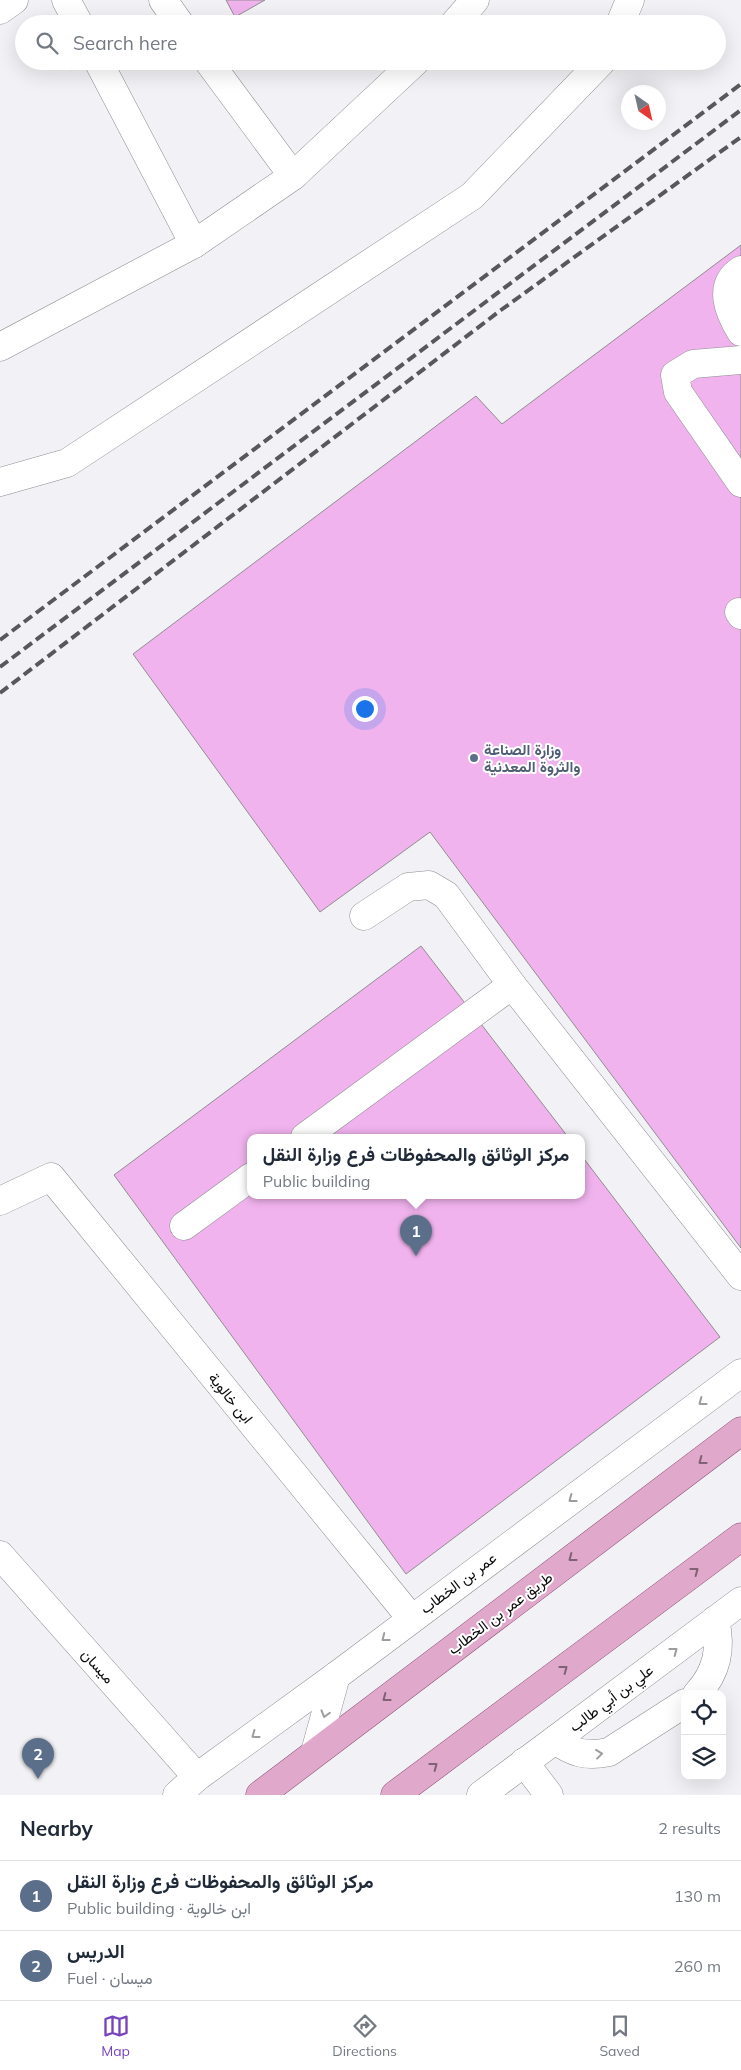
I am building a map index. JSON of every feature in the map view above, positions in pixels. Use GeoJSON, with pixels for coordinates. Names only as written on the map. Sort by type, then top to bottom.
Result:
{"type":"FeatureCollection","features":[{"type":"Feature","properties":{"kind":"main road","name":"طريق عمر بن الخطاب"},"geometry":{"type":"LineString","coordinates":[[260,1795],[741,1431]]}},
{"type":"Feature","properties":{"kind":"main road"},"geometry":{"type":"LineString","coordinates":[[395,1795],[741,1537]]}},
{"type":"Feature","properties":{"kind":"street"},"geometry":{"type":"LineString","coordinates":[[0,10],[14,0]]}},
{"type":"Feature","properties":{"kind":"street"},"geometry":{"type":"LineString","coordinates":[[66,0],[74,15]]}},
{"type":"Feature","properties":{"kind":"street"},"geometry":{"type":"LineString","coordinates":[[163,0],[174,15]]}},
{"type":"Feature","properties":{"kind":"street"},"geometry":{"type":"LineString","coordinates":[[462,15],[475,0]]}},
{"type":"Feature","properties":{"kind":"street"},"geometry":{"type":"LineString","coordinates":[[624,15],[630,0]]}},
{"type":"Feature","properties":{"kind":"street"},"geometry":{"type":"LineString","coordinates":[[103,70],[194,244]]}},
{"type":"Feature","properties":{"kind":"street"},"geometry":{"type":"LineString","coordinates":[[215,70],[293,176]]}},
{"type":"Feature","properties":{"kind":"street"},"geometry":{"type":"LineString","coordinates":[[0,347],[194,244],[293,176],[406,70]]}},
{"type":"Feature","properties":{"kind":"street"},"geometry":{"type":"LineString","coordinates":[[0,482],[67,463],[472,196],[593,70]]}},
{"type":"Feature","properties":{"kind":"street"},"geometry":{"type":"LineString","coordinates":[[741,270],[733,275],[728,288],[728,305],[741,332]]}},
{"type":"Feature","properties":{"kind":"street"},"geometry":{"type":"LineString","coordinates":[[741,360],[693,364],[675,375],[678,392],[741,483]]}},
{"type":"Feature","properties":{"kind":"street"},"geometry":{"type":"LineString","coordinates":[[364,916],[408,887],[429,885],[446,895],[512,985],[741,1276]]}},
{"type":"Feature","properties":{"kind":"street"},"geometry":{"type":"LineString","coordinates":[[309,1134],[512,985]]}},
{"type":"Feature","properties":{"kind":"street","name":"ابن خالوية"},"geometry":{"type":"LineString","coordinates":[[0,1201],[51,1177],[411,1618]]}},
{"type":"Feature","properties":{"kind":"street"},"geometry":{"type":"LineString","coordinates":[[184,1226],[247,1180]]}},
{"type":"Feature","properties":{"kind":"street","name":"عمر بن الخطاب"},"geometry":{"type":"LineString","coordinates":[[177,1795],[198,1777],[741,1373]]}},
{"type":"Feature","properties":{"kind":"street","name":"ميسان"},"geometry":{"type":"LineString","coordinates":[[2,1561],[198,1777]]}},
{"type":"Feature","properties":{"kind":"street","name":"علي بن أبي طالب"},"geometry":{"type":"LineString","coordinates":[[481,1795],[741,1601]]}},
{"type":"Feature","properties":{"kind":"street"},"geometry":{"type":"LineString","coordinates":[[700,1690],[709,1679],[717,1660],[719,1647],[716,1620]]}},
{"type":"Feature","properties":{"kind":"street"},"geometry":{"type":"LineString","coordinates":[[315,1752],[336,1676]]}},
{"type":"Feature","properties":{"kind":"street"},"geometry":{"type":"LineString","coordinates":[[555,1740],[566,1748],[580,1754],[595,1755],[609,1752],[681,1706]]}},
{"type":"Feature","properties":{"kind":"street"},"geometry":{"type":"LineString","coordinates":[[524,1762],[550,1795]]}},
{"type":"Feature","properties":{"kind":"building"},"geometry":{"type":"Polygon","coordinates":[[[226,0],[265,0],[239,15],[234,15],[226,0]]]}},
{"type":"Feature","properties":{"kind":"building","name":"وزارة الصناعة والثروة المعدنية"},"geometry":{"type":"Polygon","coordinates":[[[741,245],[741,1248],[430,832],[320,912],[133,654],[476,396],[502,424],[741,245]]]}},
{"type":"Feature","properties":{"kind":"building"},"geometry":{"type":"Polygon","coordinates":[[[421,946],[566,1134],[247,1134],[247,1199],[585,1199],[585,1160],[720,1337],[406,1574],[114,1175],[421,946]]]}},
{"type":"Feature","properties":{"kind":"railway"},"geometry":{"type":"LineString","coordinates":[[0,640],[741,84]]}},
{"type":"Feature","properties":{"kind":"railway"},"geometry":{"type":"LineString","coordinates":[[0,667],[741,110]]}},
{"type":"Feature","properties":{"kind":"railway"},"geometry":{"type":"LineString","coordinates":[[0,693],[501,310],[741,137]]}},
{"type":"Feature","properties":{"kind":"place","name":"وزارة الصناعة والثروة المعدنية"},"geometry":{"type":"Point","coordinates":[474,758]}},
{"type":"Feature","properties":{"kind":"place","name":"مركز الوثائق والمحفوظات فرع وزارة النقل"},"geometry":{"type":"Point","coordinates":[416,1256]}},
{"type":"Feature","properties":{"kind":"place","name":"الدريس"},"geometry":{"type":"Point","coordinates":[38,1779]}}]}
